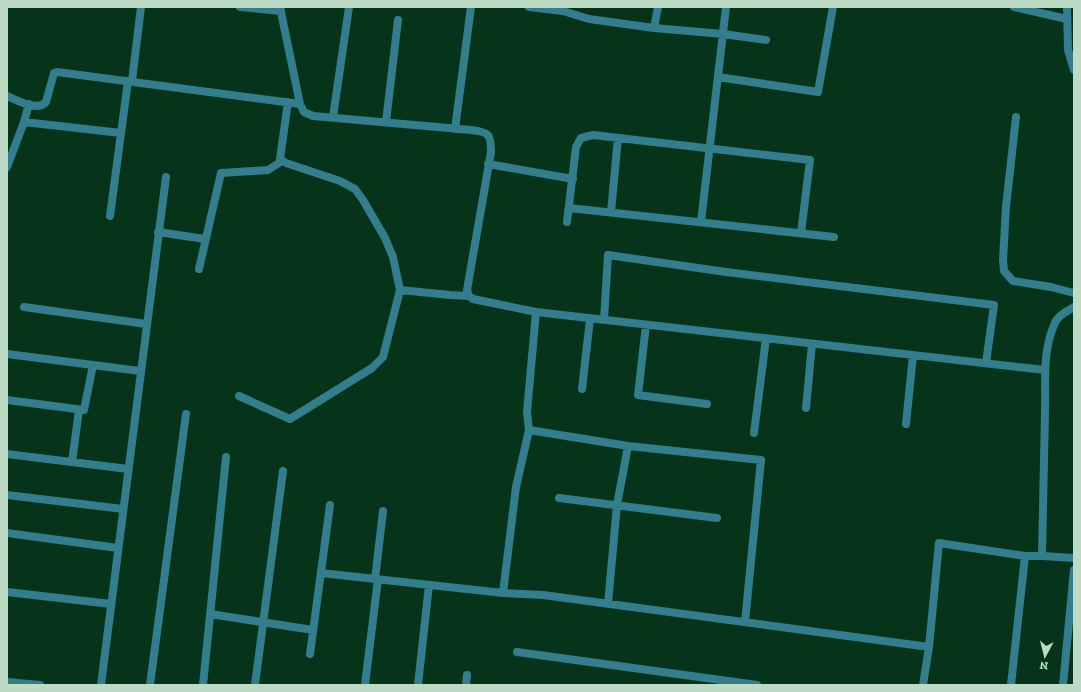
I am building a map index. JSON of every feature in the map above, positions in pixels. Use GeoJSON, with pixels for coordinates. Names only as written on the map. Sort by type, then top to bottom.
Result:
{"type":"FeatureCollection","features":[{"type":"Feature","properties":{"kind":"street"},"geometry":{"type":"LineString","coordinates":[[110,216],[121,133],[141,7]]}},
{"type":"Feature","properties":{"kind":"street"},"geometry":{"type":"LineString","coordinates":[[240,7],[281,9],[300,104],[304,112],[313,116],[455,128],[484,132],[489,135],[491,140],[491,152],[467,290],[469,296]]}},
{"type":"Feature","properties":{"kind":"street"},"geometry":{"type":"LineString","coordinates":[[333,118],[349,7]]}},
{"type":"Feature","properties":{"kind":"street"},"geometry":{"type":"LineString","coordinates":[[455,128],[471,7]]}},
{"type":"Feature","properties":{"kind":"street"},"geometry":{"type":"LineString","coordinates":[[529,7],[563,11],[589,19],[654,28],[723,34],[766,40]]}},
{"type":"Feature","properties":{"kind":"street"},"geometry":{"type":"LineString","coordinates":[[654,28],[658,7]]}},
{"type":"Feature","properties":{"kind":"street"},"geometry":{"type":"LineString","coordinates":[[701,222],[726,7]]}},
{"type":"Feature","properties":{"kind":"street"},"geometry":{"type":"LineString","coordinates":[[718,77],[818,92],[833,7]]}},
{"type":"Feature","properties":{"kind":"street"},"geometry":{"type":"LineString","coordinates":[[1014,7],[1067,19]]}},
{"type":"Feature","properties":{"kind":"street"},"geometry":{"type":"LineString","coordinates":[[1067,7],[1068,50],[1074,70]]}},
{"type":"Feature","properties":{"kind":"street"},"geometry":{"type":"LineString","coordinates":[[386,122],[398,20]]}},
{"type":"Feature","properties":{"kind":"street"},"geometry":{"type":"LineString","coordinates":[[7,96],[29,104],[40,106],[46,102],[51,79],[57,72],[300,104]]}},
{"type":"Feature","properties":{"kind":"street"},"geometry":{"type":"LineString","coordinates":[[282,162],[280,157],[288,102]]}},
{"type":"Feature","properties":{"kind":"street"},"geometry":{"type":"LineString","coordinates":[[7,167],[24,122],[29,104]]}},
{"type":"Feature","properties":{"kind":"street"},"geometry":{"type":"LineString","coordinates":[[1016,117],[1006,207],[1003,260],[1004,272],[1013,281],[1051,287],[1074,293]]}},
{"type":"Feature","properties":{"kind":"street"},"geometry":{"type":"LineString","coordinates":[[24,122],[121,133]]}},
{"type":"Feature","properties":{"kind":"street"},"geometry":{"type":"LineString","coordinates":[[567,222],[576,147],[581,138],[593,135],[810,160],[801,233]]}},
{"type":"Feature","properties":{"kind":"street"},"geometry":{"type":"LineString","coordinates":[[611,212],[618,138]]}},
{"type":"Feature","properties":{"kind":"street"},"geometry":{"type":"LineString","coordinates":[[198,269],[221,173],[268,170],[282,162],[340,181],[355,189],[364,200],[385,238],[393,257],[400,290],[383,357],[372,368],[290,419],[240,396]]}},
{"type":"Feature","properties":{"kind":"street"},"geometry":{"type":"LineString","coordinates":[[488,164],[572,179]]}},
{"type":"Feature","properties":{"kind":"street"},"geometry":{"type":"LineString","coordinates":[[101,685],[166,177]]}},
{"type":"Feature","properties":{"kind":"street"},"geometry":{"type":"LineString","coordinates":[[569,208],[834,237]]}},
{"type":"Feature","properties":{"kind":"street"},"geometry":{"type":"LineString","coordinates":[[158,232],[205,239]]}},
{"type":"Feature","properties":{"kind":"street"},"geometry":{"type":"LineString","coordinates":[[604,320],[608,254],[726,272],[994,305],[986,363]]}},
{"type":"Feature","properties":{"kind":"street"},"geometry":{"type":"LineString","coordinates":[[400,290],[469,296],[480,302],[536,312],[590,319],[1045,370]]}},
{"type":"Feature","properties":{"kind":"street"},"geometry":{"type":"LineString","coordinates":[[24,307],[146,324]]}},
{"type":"Feature","properties":{"kind":"street"},"geometry":{"type":"LineString","coordinates":[[1042,556],[1046,401],[1045,370],[1050,334],[1054,322],[1062,314],[1074,307]]}},
{"type":"Feature","properties":{"kind":"street"},"geometry":{"type":"LineString","coordinates":[[503,593],[516,487],[529,430],[527,412],[536,312]]}},
{"type":"Feature","properties":{"kind":"street"},"geometry":{"type":"LineString","coordinates":[[582,389],[590,319]]}},
{"type":"Feature","properties":{"kind":"street"},"geometry":{"type":"LineString","coordinates":[[646,325],[638,395],[707,404]]}},
{"type":"Feature","properties":{"kind":"street"},"geometry":{"type":"LineString","coordinates":[[754,433],[766,338]]}},
{"type":"Feature","properties":{"kind":"street"},"geometry":{"type":"LineString","coordinates":[[806,408],[812,344]]}},
{"type":"Feature","properties":{"kind":"street"},"geometry":{"type":"LineString","coordinates":[[7,354],[140,371]]}},
{"type":"Feature","properties":{"kind":"street"},"geometry":{"type":"LineString","coordinates":[[906,424],[913,355]]}},
{"type":"Feature","properties":{"kind":"street"},"geometry":{"type":"LineString","coordinates":[[7,400],[84,410],[93,365]]}},
{"type":"Feature","properties":{"kind":"street"},"geometry":{"type":"LineString","coordinates":[[72,462],[79,410]]}},
{"type":"Feature","properties":{"kind":"street"},"geometry":{"type":"LineString","coordinates":[[150,685],[186,414]]}},
{"type":"Feature","properties":{"kind":"street"},"geometry":{"type":"LineString","coordinates":[[529,430],[628,446],[761,460],[745,622]]}},
{"type":"Feature","properties":{"kind":"street"},"geometry":{"type":"LineString","coordinates":[[608,604],[618,506],[628,446]]}},
{"type":"Feature","properties":{"kind":"street"},"geometry":{"type":"LineString","coordinates":[[7,454],[128,470]]}},
{"type":"Feature","properties":{"kind":"street"},"geometry":{"type":"LineString","coordinates":[[202,685],[226,457]]}},
{"type":"Feature","properties":{"kind":"street"},"geometry":{"type":"LineString","coordinates":[[255,685],[283,472]]}},
{"type":"Feature","properties":{"kind":"street"},"geometry":{"type":"LineString","coordinates":[[7,494],[123,509]]}},
{"type":"Feature","properties":{"kind":"street"},"geometry":{"type":"LineString","coordinates":[[559,498],[717,518]]}},
{"type":"Feature","properties":{"kind":"street"},"geometry":{"type":"LineString","coordinates":[[310,654],[330,506]]}},
{"type":"Feature","properties":{"kind":"street"},"geometry":{"type":"LineString","coordinates":[[365,685],[383,511]]}},
{"type":"Feature","properties":{"kind":"street"},"geometry":{"type":"LineString","coordinates":[[7,533],[118,548]]}},
{"type":"Feature","properties":{"kind":"street"},"geometry":{"type":"LineString","coordinates":[[923,685],[929,647],[939,543],[1025,556],[1074,558]]}},
{"type":"Feature","properties":{"kind":"street"},"geometry":{"type":"LineString","coordinates":[[1011,685],[1025,556]]}},
{"type":"Feature","properties":{"kind":"street"},"geometry":{"type":"LineString","coordinates":[[1063,685],[1074,570]]}},
{"type":"Feature","properties":{"kind":"street"},"geometry":{"type":"LineString","coordinates":[[321,573],[503,593],[543,595],[929,647]]}},
{"type":"Feature","properties":{"kind":"street"},"geometry":{"type":"LineString","coordinates":[[418,685],[429,585]]}},
{"type":"Feature","properties":{"kind":"street"},"geometry":{"type":"LineString","coordinates":[[7,592],[111,604]]}},
{"type":"Feature","properties":{"kind":"street"},"geometry":{"type":"LineString","coordinates":[[210,614],[313,630]]}},
{"type":"Feature","properties":{"kind":"street"},"geometry":{"type":"LineString","coordinates":[[517,652],[757,685]]}},
{"type":"Feature","properties":{"kind":"street"},"geometry":{"type":"LineString","coordinates":[[466,685],[467,675]]}},
{"type":"Feature","properties":{"kind":"street"},"geometry":{"type":"LineString","coordinates":[[7,682],[40,685]]}}]}
